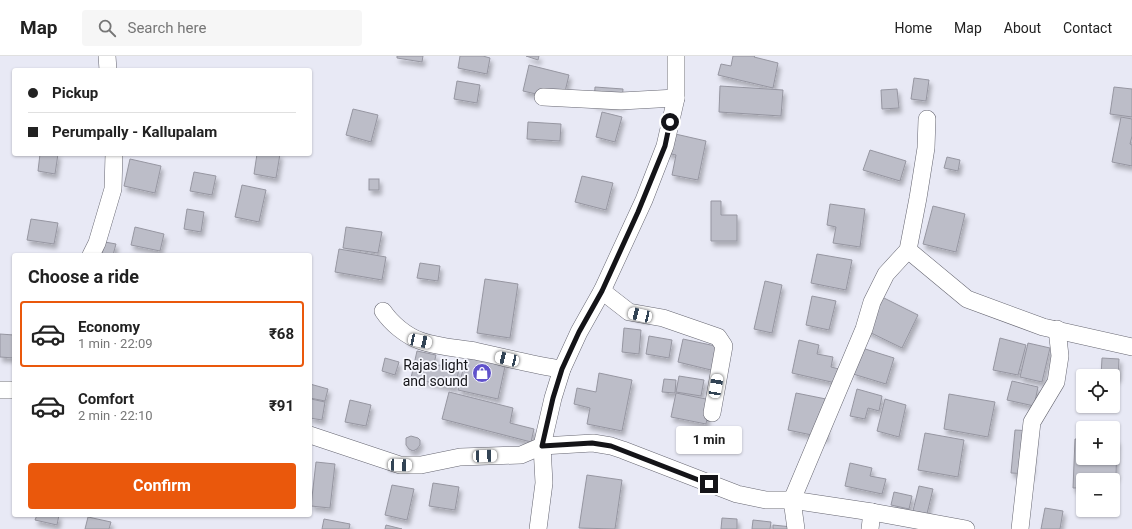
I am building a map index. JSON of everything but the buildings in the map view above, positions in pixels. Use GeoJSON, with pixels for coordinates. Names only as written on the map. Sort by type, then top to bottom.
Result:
{"type":"FeatureCollection","features":[{"type":"Feature","properties":{"kind":"street"},"geometry":{"type":"LineString","coordinates":[[107,56],[108,68]]}},
{"type":"Feature","properties":{"kind":"street"},"geometry":{"type":"LineString","coordinates":[[538,529],[544,483],[542,446],[553,398],[562,369],[579,332],[602,291],[641,206],[665,146],[676,98],[676,56]]}},
{"type":"Feature","properties":{"kind":"street"},"geometry":{"type":"LineString","coordinates":[[543,97],[621,101],[676,98]]}},
{"type":"Feature","properties":{"kind":"street"},"geometry":{"type":"LineString","coordinates":[[796,529],[792,500],[864,329],[872,302],[886,274],[908,250],[925,155],[927,119]]}},
{"type":"Feature","properties":{"kind":"street"},"geometry":{"type":"LineString","coordinates":[[92,253],[97,243],[113,189],[114,156]]}},
{"type":"Feature","properties":{"kind":"street"},"geometry":{"type":"LineString","coordinates":[[908,250],[967,299],[1043,327],[1132,347]]}},
{"type":"Feature","properties":{"kind":"street"},"geometry":{"type":"LineString","coordinates":[[602,291],[629,312],[663,318],[718,338],[724,346],[712,413]]}},
{"type":"Feature","properties":{"kind":"street"},"geometry":{"type":"LineString","coordinates":[[383,311],[389,319],[408,334],[420,341],[538,366],[562,369]]}},
{"type":"Feature","properties":{"kind":"street"},"geometry":{"type":"LineString","coordinates":[[1020,529],[1032,422],[1056,382],[1060,356],[1057,329]]}},
{"type":"Feature","properties":{"kind":"street"},"geometry":{"type":"LineString","coordinates":[[0,390],[12,390]]}},
{"type":"Feature","properties":{"kind":"street"},"geometry":{"type":"LineString","coordinates":[[312,436],[400,465],[421,465],[460,457],[520,455],[542,446],[592,443],[611,446],[737,494],[766,500],[792,500],[872,512],[966,529]]}},
{"type":"Feature","properties":{"kind":"street"},"geometry":{"type":"LineString","coordinates":[[870,529],[872,512]]}},
{"type":"Feature","properties":{"kind":"place","name":"Rajas light and sound"},"geometry":{"type":"Point","coordinates":[482,373]}},
{"type":"Feature","properties":{"kind":"route"},"geometry":{"type":"LineString","coordinates":[[670,122],[665,146],[644,200],[602,291],[579,332],[562,369],[553,398],[542,446],[592,443],[611,446],[709,484]]}}]}
